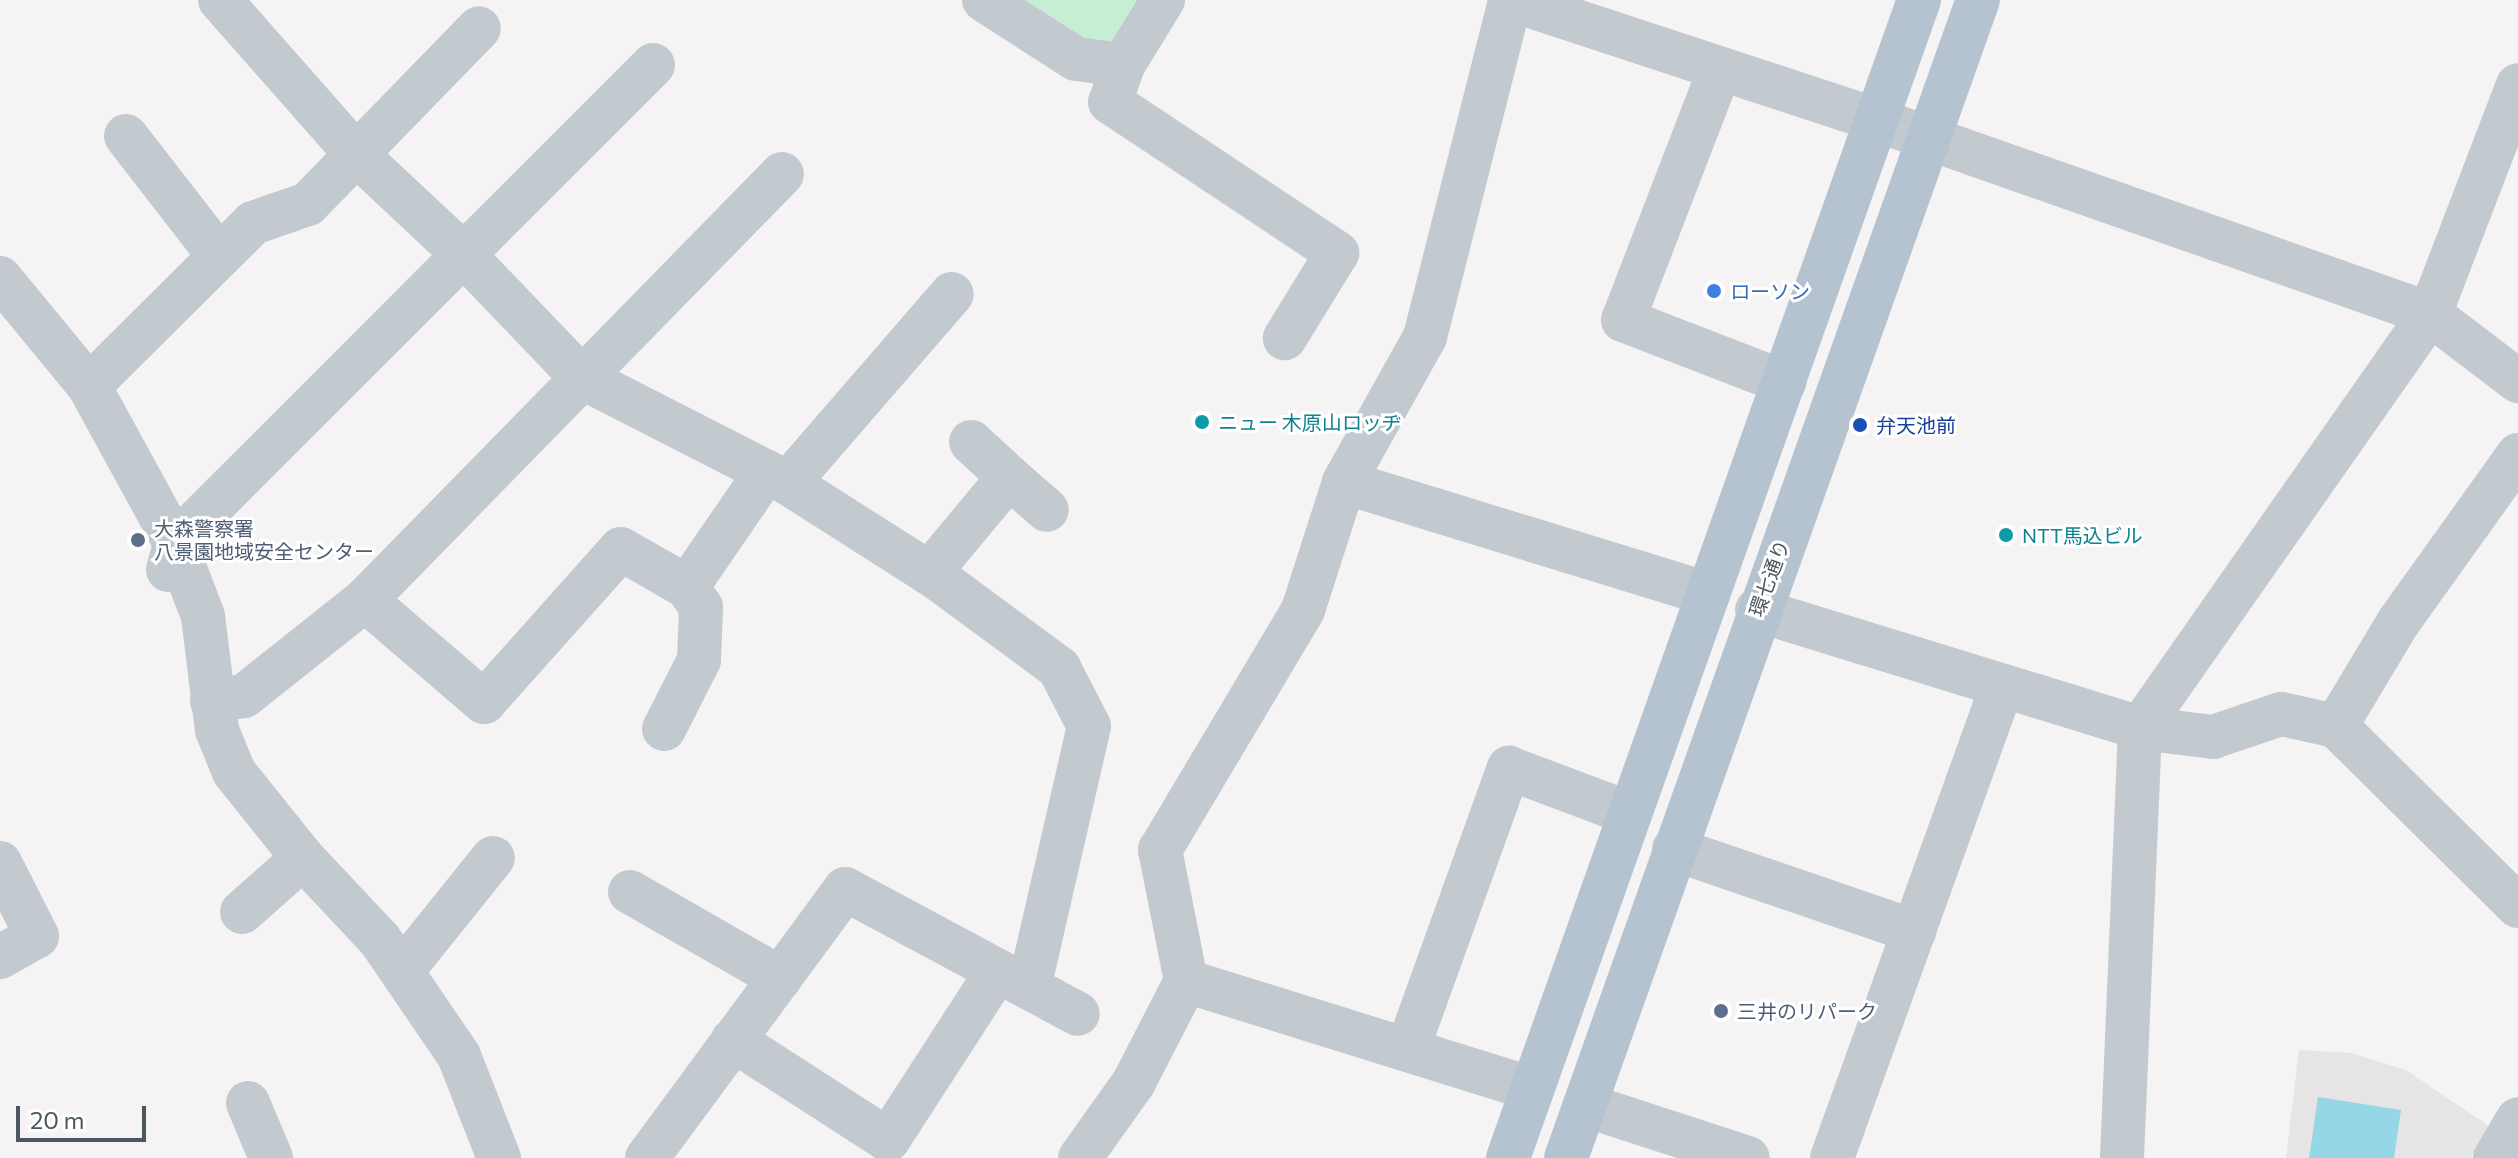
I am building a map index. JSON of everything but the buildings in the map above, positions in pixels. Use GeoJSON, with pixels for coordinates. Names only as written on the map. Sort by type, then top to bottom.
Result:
{"type":"FeatureCollection","features":[{"type":"Feature","properties":{"kind":"main road"},"geometry":{"type":"LineString","coordinates":[[1508,1158],[1919,0]]}},
{"type":"Feature","properties":{"kind":"main road","name":"環七通り"},"geometry":{"type":"LineString","coordinates":[[1566,1158],[1757,610],[1930,140],[1978,0]]}},
{"type":"Feature","properties":{"kind":"street"},"geometry":{"type":"LineString","coordinates":[[220,0],[354,152],[464,255],[581,377],[777,478],[929,573],[1104,703]]}},
{"type":"Feature","properties":{"kind":"street"},"geometry":{"type":"LineString","coordinates":[[984,0],[1076,59],[1123,65]]}},
{"type":"Feature","properties":{"kind":"street"},"geometry":{"type":"LineString","coordinates":[[1163,0],[1123,65],[1110,102],[1337,253],[1285,338]]}},
{"type":"Feature","properties":{"kind":"street"},"geometry":{"type":"LineString","coordinates":[[1080,1158],[1134,1082],[1186,981],[1160,850],[1303,610],[1344,482],[1425,337],[1511,0],[1877,120],[2430,314],[2518,381]]}},
{"type":"Feature","properties":{"kind":"street"},"geometry":{"type":"LineString","coordinates":[[89,386],[253,223],[308,204],[354,152],[479,28]]}},
{"type":"Feature","properties":{"kind":"street"},"geometry":{"type":"LineString","coordinates":[[172,556],[653,65]]}},
{"type":"Feature","properties":{"kind":"street"},"geometry":{"type":"LineString","coordinates":[[1720,69],[1623,320],[1784,382]]}},
{"type":"Feature","properties":{"kind":"street"},"geometry":{"type":"LineString","coordinates":[[2122,1158],[2140,728],[2430,314],[2518,85]]}},
{"type":"Feature","properties":{"kind":"street"},"geometry":{"type":"LineString","coordinates":[[126,136],[219,256]]}},
{"type":"Feature","properties":{"kind":"street"},"geometry":{"type":"LineString","coordinates":[[212,701],[244,696],[365,600],[782,174]]}},
{"type":"Feature","properties":{"kind":"street"},"geometry":{"type":"LineString","coordinates":[[0,278],[89,386],[203,616],[217,730],[234,772],[303,858],[380,940],[402,971],[459,1056],[499,1158]]}},
{"type":"Feature","properties":{"kind":"street"},"geometry":{"type":"LineString","coordinates":[[687,587],[777,478],[952,294]]}},
{"type":"Feature","properties":{"kind":"street"},"geometry":{"type":"LineString","coordinates":[[971,442],[1047,510]]}},
{"type":"Feature","properties":{"kind":"street"},"geometry":{"type":"LineString","coordinates":[[2336,726],[2399,621],[2518,455]]}},
{"type":"Feature","properties":{"kind":"street"},"geometry":{"type":"LineString","coordinates":[[929,573],[1009,477]]}},
{"type":"Feature","properties":{"kind":"street"},"geometry":{"type":"LineString","coordinates":[[1344,482],[1708,594]]}},
{"type":"Feature","properties":{"kind":"street"},"geometry":{"type":"LineString","coordinates":[[365,600],[484,702],[621,549],[687,587],[701,607],[699,660],[664,729]]}},
{"type":"Feature","properties":{"kind":"street"},"geometry":{"type":"LineString","coordinates":[[1757,610],[2140,728],[2213,737],[2281,714],[2336,726],[2518,906]]}},
{"type":"Feature","properties":{"kind":"street"},"geometry":{"type":"LineString","coordinates":[[733,1040],[888,1140],[1013,980],[1089,726],[1059,668]]}},
{"type":"Feature","properties":{"kind":"street"},"geometry":{"type":"LineString","coordinates":[[1832,1158],[2002,686]]}},
{"type":"Feature","properties":{"kind":"street"},"geometry":{"type":"LineString","coordinates":[[1408,1048],[1509,768],[1629,813]]}},
{"type":"Feature","properties":{"kind":"street"},"geometry":{"type":"LineString","coordinates":[[1674,849],[1914,931]]}},
{"type":"Feature","properties":{"kind":"street"},"geometry":{"type":"LineString","coordinates":[[242,912],[303,858]]}},
{"type":"Feature","properties":{"kind":"street"},"geometry":{"type":"LineString","coordinates":[[402,971],[493,858]]}},
{"type":"Feature","properties":{"kind":"street"},"geometry":{"type":"LineString","coordinates":[[0,863],[37,936],[0,957]]}},
{"type":"Feature","properties":{"kind":"street"},"geometry":{"type":"LineString","coordinates":[[647,1158],[845,889],[1078,1014]]}},
{"type":"Feature","properties":{"kind":"street"},"geometry":{"type":"LineString","coordinates":[[630,892],[780,978]]}},
{"type":"Feature","properties":{"kind":"street"},"geometry":{"type":"LineString","coordinates":[[1186,981],[1532,1089]]}},
{"type":"Feature","properties":{"kind":"street"},"geometry":{"type":"LineString","coordinates":[[248,1103],[271,1158]]}},
{"type":"Feature","properties":{"kind":"street"},"geometry":{"type":"LineString","coordinates":[[1585,1105],[1748,1158]]}},
{"type":"Feature","properties":{"kind":"street"},"geometry":{"type":"LineString","coordinates":[[2495,1158],[2518,1119]]}},
{"type":"Feature","properties":{"kind":"shaded area"},"geometry":{"type":"Polygon","coordinates":[[[2299,1050],[2351,1053],[2406,1070],[2489,1126],[2471,1158],[2286,1158],[2299,1050]]]}},
{"type":"Feature","properties":{"kind":"green space"},"geometry":{"type":"Polygon","coordinates":[[[1015,0],[1153,0],[1123,65],[1015,0]]]}},
{"type":"Feature","properties":{"kind":"water"},"geometry":{"type":"Polygon","coordinates":[[[2318,1097],[2401,1110],[2394,1158],[2309,1158],[2318,1097]]]}},
{"type":"Feature","properties":{"kind":"place","name":"ローソン"},"geometry":{"type":"Point","coordinates":[1714,291]}},
{"type":"Feature","properties":{"kind":"place","name":"ニュー 木原山ロッヂ"},"geometry":{"type":"Point","coordinates":[1202,422]}},
{"type":"Feature","properties":{"kind":"place","name":"弁天池前"},"geometry":{"type":"Point","coordinates":[1860,425]}},
{"type":"Feature","properties":{"kind":"place","name":"NTT馬込ビル"},"geometry":{"type":"Point","coordinates":[2006,535]}},
{"type":"Feature","properties":{"kind":"place","name":"大森警察署 八景園地域安全センター"},"geometry":{"type":"Point","coordinates":[138,540]}},
{"type":"Feature","properties":{"kind":"place","name":"三井のリパーク"},"geometry":{"type":"Point","coordinates":[1721,1011]}}]}
